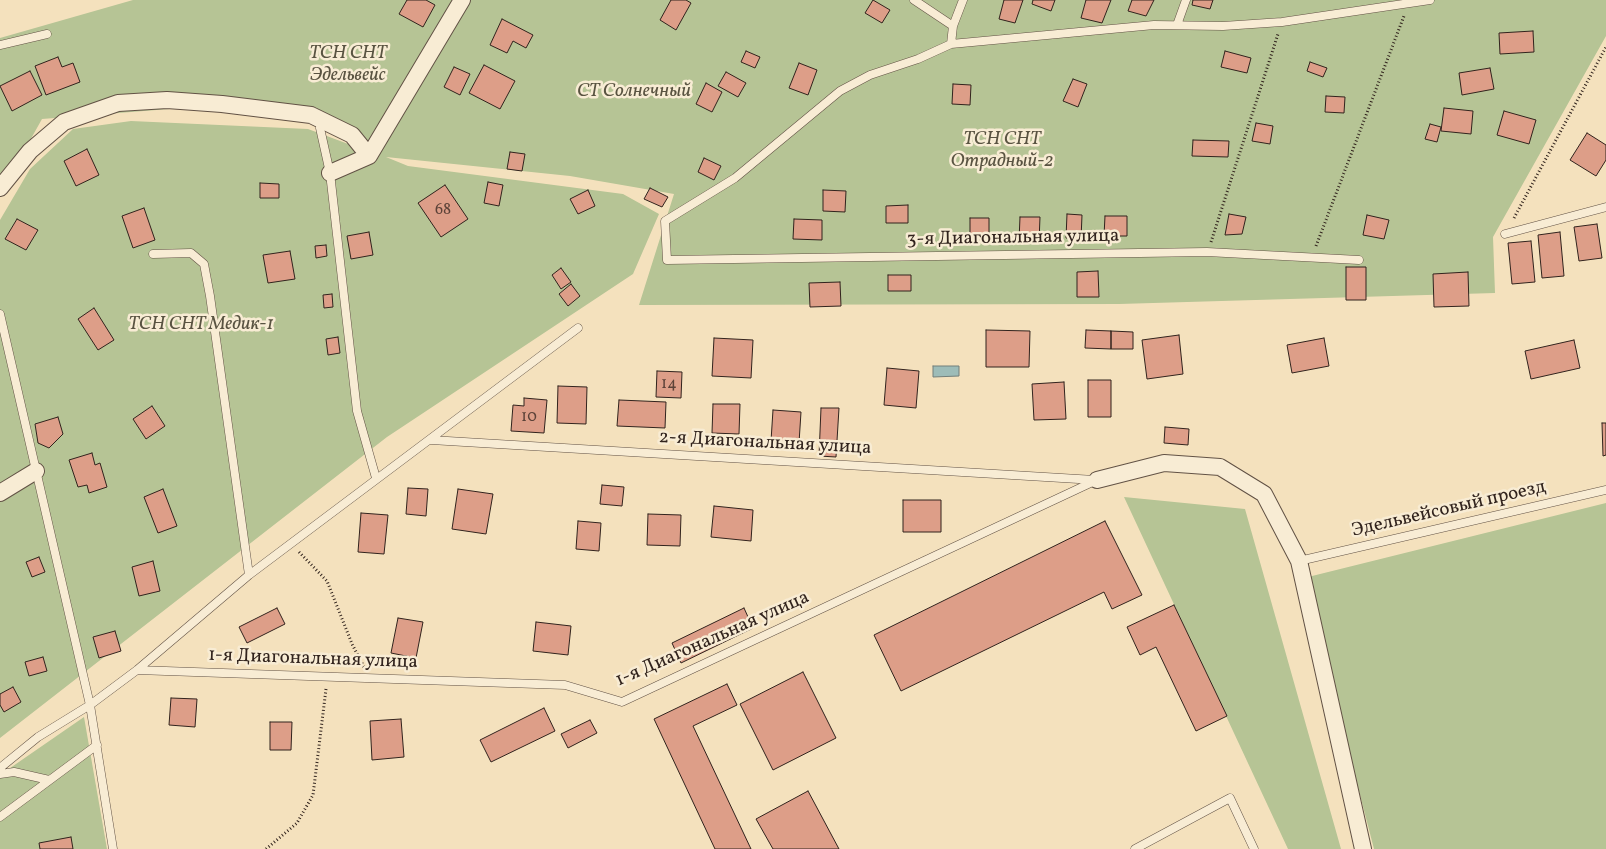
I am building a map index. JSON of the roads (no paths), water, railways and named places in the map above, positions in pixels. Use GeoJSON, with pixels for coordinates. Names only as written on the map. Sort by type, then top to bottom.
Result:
{"type":"FeatureCollection","features":[{"type":"Feature","properties":{"kind":"street"},"geometry":{"type":"LineString","coordinates":[[330,173],[369,156],[462,0]]}},
{"type":"Feature","properties":{"kind":"street"},"geometry":{"type":"LineString","coordinates":[[0,188],[30,151],[64,122],[118,103],[167,100],[222,104],[311,115],[352,135],[369,156]]}},
{"type":"Feature","properties":{"kind":"street"},"geometry":{"type":"LineString","coordinates":[[1097,480],[1164,463],[1220,467],[1264,494],[1299,561],[1364,849]]}},
{"type":"Feature","properties":{"kind":"street"},"geometry":{"type":"LineString","coordinates":[[0,493],[36,471]]}},
{"type":"Feature","properties":{"kind":"lane"},"geometry":{"type":"LineString","coordinates":[[914,0],[952,26]]}},
{"type":"Feature","properties":{"kind":"lane"},"geometry":{"type":"LineString","coordinates":[[963,0],[952,26],[951,44],[1154,25],[1177,26],[1282,22],[1430,0]]}},
{"type":"Feature","properties":{"kind":"lane"},"geometry":{"type":"LineString","coordinates":[[1177,26],[1186,0]]}},
{"type":"Feature","properties":{"kind":"lane"},"geometry":{"type":"LineString","coordinates":[[0,46],[47,34]]}},
{"type":"Feature","properties":{"kind":"lane","name":"3-я Диагональная улица"},"geometry":{"type":"LineString","coordinates":[[951,44],[918,59],[870,75],[840,91],[735,178],[665,221],[666,260],[1208,252],[1359,260]]}},
{"type":"Feature","properties":{"kind":"lane"},"geometry":{"type":"LineString","coordinates":[[320,128],[330,173],[357,411],[376,478]]}},
{"type":"Feature","properties":{"kind":"lane"},"geometry":{"type":"LineString","coordinates":[[1505,234],[1606,207]]}},
{"type":"Feature","properties":{"kind":"lane"},"geometry":{"type":"LineString","coordinates":[[153,254],[192,253],[204,264],[250,574]]}},
{"type":"Feature","properties":{"kind":"lane"},"geometry":{"type":"LineString","coordinates":[[0,314],[90,705],[113,849]]}},
{"type":"Feature","properties":{"kind":"lane"},"geometry":{"type":"LineString","coordinates":[[0,768],[38,736],[90,705],[136,670],[250,574],[290,543],[376,478],[431,440],[578,328]]}},
{"type":"Feature","properties":{"kind":"lane","name":"2-я Диагональная улица"},"geometry":{"type":"LineString","coordinates":[[431,440],[1097,480]]}},
{"type":"Feature","properties":{"kind":"lane","name":"1-я Диагональная улица"},"geometry":{"type":"LineString","coordinates":[[136,670],[565,685],[622,702],[1097,480]]}},
{"type":"Feature","properties":{"kind":"lane","name":"Эдельвейсовый проезд"},"geometry":{"type":"LineString","coordinates":[[1299,561],[1606,490]]}},
{"type":"Feature","properties":{"kind":"lane"},"geometry":{"type":"LineString","coordinates":[[0,817],[97,745]]}},
{"type":"Feature","properties":{"kind":"lane"},"geometry":{"type":"LineString","coordinates":[[0,774],[14,772],[49,780]]}},
{"type":"Feature","properties":{"kind":"lane"},"geometry":{"type":"LineString","coordinates":[[1135,849],[1230,798],[1254,849]]}},
{"type":"Feature","properties":{"kind":"water"},"geometry":{"type":"Polygon","coordinates":[[[933,366],[959,366],[959,376],[933,377],[933,366]]]}},
{"type":"Feature","properties":{"kind":"park label","name":"ТСН СНТ Эдельвейс"},"geometry":{"type":"Point","coordinates":[348,66]}},
{"type":"Feature","properties":{"kind":"park label","name":"СТ Солнечный"},"geometry":{"type":"Point","coordinates":[634,93]}},
{"type":"Feature","properties":{"kind":"park label","name":"ТСН СНТ Отрадный-2"},"geometry":{"type":"Point","coordinates":[1002,152]}},
{"type":"Feature","properties":{"kind":"park label","name":"ТСН СНТ Медик-1"},"geometry":{"type":"Point","coordinates":[201,326]}}]}
